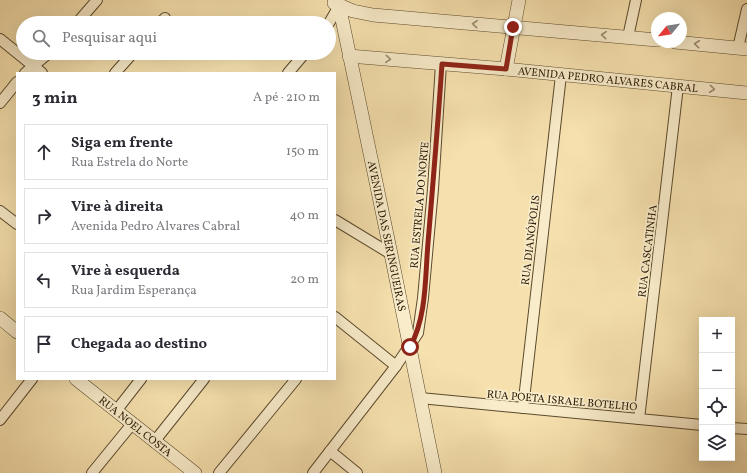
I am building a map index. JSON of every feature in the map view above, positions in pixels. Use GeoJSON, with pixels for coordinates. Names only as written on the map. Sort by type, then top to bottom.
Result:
{"type":"FeatureCollection","features":[{"type":"Feature","properties":{"kind":"street"},"geometry":{"type":"LineString","coordinates":[[83,16],[97,0]]}},
{"type":"Feature","properties":{"kind":"street"},"geometry":{"type":"LineString","coordinates":[[506,69],[519,0]]}},
{"type":"Feature","properties":{"kind":"street"},"geometry":{"type":"LineString","coordinates":[[628,37],[636,0]]}},
{"type":"Feature","properties":{"kind":"street"},"geometry":{"type":"LineString","coordinates":[[331,16],[335,2],[373,15],[651,39]]}},
{"type":"Feature","properties":{"kind":"street","name":"AVENIDA DAS SERINGUEIRAS"},"geometry":{"type":"LineString","coordinates":[[335,2],[349,56],[392,254],[435,473]]}},
{"type":"Feature","properties":{"kind":"street"},"geometry":{"type":"LineString","coordinates":[[687,43],[742,49],[747,9]]}},
{"type":"Feature","properties":{"kind":"street"},"geometry":{"type":"LineString","coordinates":[[0,39],[16,52]]}},
{"type":"Feature","properties":{"kind":"street","name":"AVENIDA PEDRO ALVARES CABRAL"},"geometry":{"type":"LineString","coordinates":[[349,56],[506,69],[747,93]]}},
{"type":"Feature","properties":{"kind":"street"},"geometry":{"type":"LineString","coordinates":[[26,60],[41,72]]}},
{"type":"Feature","properties":{"kind":"street"},"geometry":{"type":"LineString","coordinates":[[26,72],[41,60]]}},
{"type":"Feature","properties":{"kind":"street"},"geometry":{"type":"LineString","coordinates":[[116,72],[127,60]]}},
{"type":"Feature","properties":{"kind":"street"},"geometry":{"type":"LineString","coordinates":[[289,72],[299,60]]}},
{"type":"Feature","properties":{"kind":"street","name":"RUA ESTRELA DO NORTE"},"geometry":{"type":"LineString","coordinates":[[313,473],[396,366],[418,333],[434,189],[442,64]]}},
{"type":"Feature","properties":{"kind":"street","name":"RUA DIANÓPOLIS"},"geometry":{"type":"LineString","coordinates":[[523,408],[561,75]]}},
{"type":"Feature","properties":{"kind":"street"},"geometry":{"type":"LineString","coordinates":[[0,103],[16,83]]}},
{"type":"Feature","properties":{"kind":"street","name":"RUA CASCATINHA"},"geometry":{"type":"LineString","coordinates":[[639,419],[678,86]]}},
{"type":"Feature","properties":{"kind":"street"},"geometry":{"type":"LineString","coordinates":[[0,211],[16,223]]}},
{"type":"Feature","properties":{"kind":"street"},"geometry":{"type":"LineString","coordinates":[[336,221],[392,254]]}},
{"type":"Feature","properties":{"kind":"street"},"geometry":{"type":"LineString","coordinates":[[0,318],[16,331]]}},
{"type":"Feature","properties":{"kind":"street"},"geometry":{"type":"LineString","coordinates":[[338,320],[396,366]]}},
{"type":"Feature","properties":{"kind":"street"},"geometry":{"type":"LineString","coordinates":[[0,420],[31,380]]}},
{"type":"Feature","properties":{"kind":"street","name":"RUA NOEL COSTA"},"geometry":{"type":"LineString","coordinates":[[77,380],[195,473]]}},
{"type":"Feature","properties":{"kind":"street"},"geometry":{"type":"LineString","coordinates":[[116,411],[140,380]]}},
{"type":"Feature","properties":{"kind":"street"},"geometry":{"type":"LineString","coordinates":[[154,442],[203,380]]}},
{"type":"Feature","properties":{"kind":"street"},"geometry":{"type":"LineString","coordinates":[[219,473],[295,380]]}},
{"type":"Feature","properties":{"kind":"street","name":"RUA POETA ISRAEL BOTELHO"},"geometry":{"type":"LineString","coordinates":[[420,398],[699,425]]}},
{"type":"Feature","properties":{"kind":"street"},"geometry":{"type":"LineString","coordinates":[[92,473],[132,424]]}},
{"type":"Feature","properties":{"kind":"street"},"geometry":{"type":"LineString","coordinates":[[735,428],[747,429]]}},
{"type":"Feature","properties":{"kind":"street"},"geometry":{"type":"LineString","coordinates":[[330,451],[357,473]]}},
{"type":"Feature","properties":{"kind":"route"},"geometry":{"type":"LineString","coordinates":[[410,347],[418,333],[423,298],[434,189],[442,64],[506,69],[513,27]]}}]}
